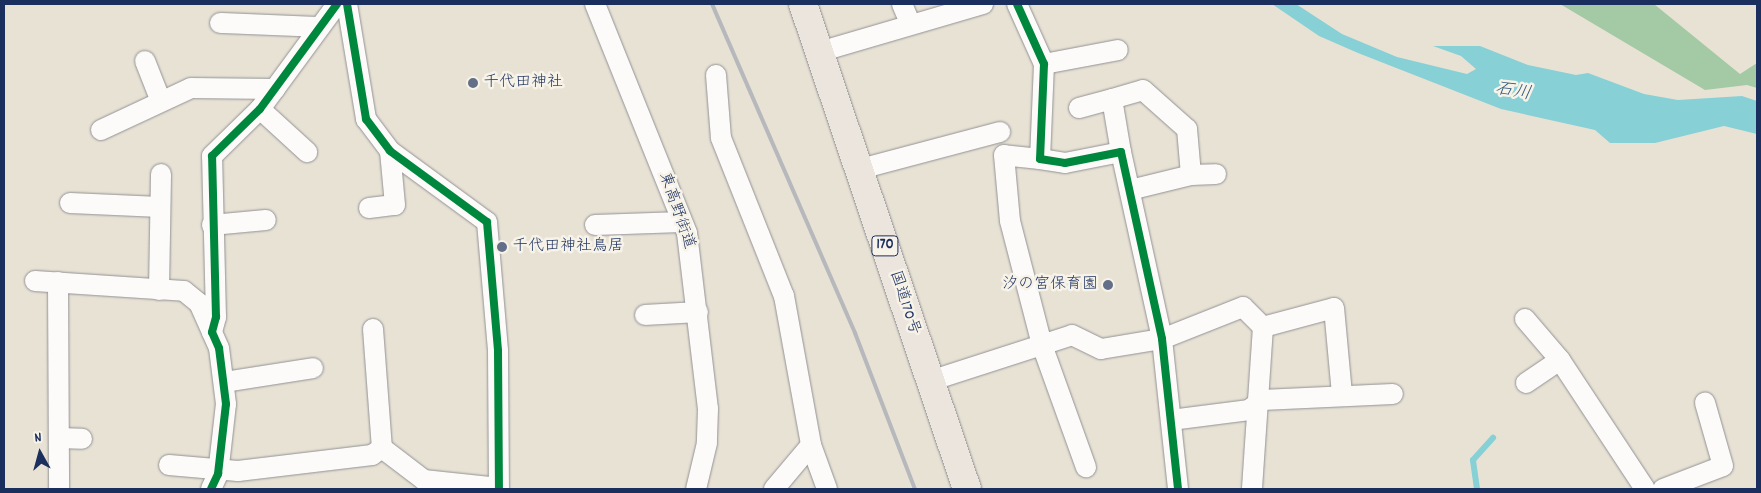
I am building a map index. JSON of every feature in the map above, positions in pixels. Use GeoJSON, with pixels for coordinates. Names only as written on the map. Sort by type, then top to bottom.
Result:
{"type":"FeatureCollection","features":[{"type":"Feature","properties":{"kind":"highway","name":"国道170号"},"geometry":{"type":"LineString","coordinates":[[803,4],[967,489]]}},
{"type":"Feature","properties":{"kind":"street"},"geometry":{"type":"LineString","coordinates":[[212,332],[216,317],[212,224],[212,156],[260,110],[337,4]]}},
{"type":"Feature","properties":{"kind":"street"},"geometry":{"type":"LineString","coordinates":[[347,4],[366,118],[390,150],[487,222],[498,351],[499,489],[419,485],[382,448],[373,329]]}},
{"type":"Feature","properties":{"kind":"street","name":"東高野街道"},"geometry":{"type":"LineString","coordinates":[[595,4],[682,222],[698,312],[708,409],[707,443],[696,489]]}},
{"type":"Feature","properties":{"kind":"street"},"geometry":{"type":"LineString","coordinates":[[902,4],[910,23]]}},
{"type":"Feature","properties":{"kind":"street"},"geometry":{"type":"LineString","coordinates":[[819,52],[910,23],[982,4]]}},
{"type":"Feature","properties":{"kind":"street"},"geometry":{"type":"LineString","coordinates":[[1017,4],[1044,64],[1040,159]]}},
{"type":"Feature","properties":{"kind":"street"},"geometry":{"type":"LineString","coordinates":[[220,23],[319,27]]}},
{"type":"Feature","properties":{"kind":"street"},"geometry":{"type":"LineString","coordinates":[[1044,64],[1118,50]]}},
{"type":"Feature","properties":{"kind":"street"},"geometry":{"type":"LineString","coordinates":[[146,61],[160,99]]}},
{"type":"Feature","properties":{"kind":"street"},"geometry":{"type":"LineString","coordinates":[[716,76],[721,138],[784,296],[811,444],[827,489]]}},
{"type":"Feature","properties":{"kind":"street"},"geometry":{"type":"LineString","coordinates":[[101,130],[160,99],[203,85],[275,89]]}},
{"type":"Feature","properties":{"kind":"street"},"geometry":{"type":"LineString","coordinates":[[1079,108],[1143,90],[1187,129],[1191,175]]}},
{"type":"Feature","properties":{"kind":"street"},"geometry":{"type":"LineString","coordinates":[[1112,99],[1121,152],[1162,339],[1178,489]]}},
{"type":"Feature","properties":{"kind":"street"},"geometry":{"type":"LineString","coordinates":[[260,110],[306,152]]}},
{"type":"Feature","properties":{"kind":"street"},"geometry":{"type":"LineString","coordinates":[[860,169],[1000,132]]}},
{"type":"Feature","properties":{"kind":"street"},"geometry":{"type":"LineString","coordinates":[[368,208],[395,205],[390,150]]}},
{"type":"Feature","properties":{"kind":"street"},"geometry":{"type":"LineString","coordinates":[[1086,467],[1042,345],[1010,221],[1004,155],[1064,163],[1121,152]]}},
{"type":"Feature","properties":{"kind":"street"},"geometry":{"type":"LineString","coordinates":[[159,290],[161,174]]}},
{"type":"Feature","properties":{"kind":"street"},"geometry":{"type":"LineString","coordinates":[[1130,190],[1191,175],[1216,174]]}},
{"type":"Feature","properties":{"kind":"street"},"geometry":{"type":"LineString","coordinates":[[70,203],[160,207]]}},
{"type":"Feature","properties":{"kind":"street"},"geometry":{"type":"LineString","coordinates":[[212,224],[266,220]]}},
{"type":"Feature","properties":{"kind":"street"},"geometry":{"type":"LineString","coordinates":[[596,225],[682,222]]}},
{"type":"Feature","properties":{"kind":"street"},"geometry":{"type":"LineString","coordinates":[[35,281],[159,290],[194,295],[212,332],[224,382],[218,470],[211,489]]}},
{"type":"Feature","properties":{"kind":"street"},"geometry":{"type":"LineString","coordinates":[[58,282],[60,489]]}},
{"type":"Feature","properties":{"kind":"street"},"geometry":{"type":"LineString","coordinates":[[930,382],[1072,335],[1101,350],[1162,339],[1243,307],[1263,327],[1262,400],[1252,489]]}},
{"type":"Feature","properties":{"kind":"street"},"geometry":{"type":"LineString","coordinates":[[1263,327],[1334,308],[1342,394]]}},
{"type":"Feature","properties":{"kind":"street"},"geometry":{"type":"LineString","coordinates":[[645,315],[698,312]]}},
{"type":"Feature","properties":{"kind":"street"},"geometry":{"type":"LineString","coordinates":[[1525,319],[1560,360],[1639,487]]}},
{"type":"Feature","properties":{"kind":"street"},"geometry":{"type":"LineString","coordinates":[[1526,383],[1560,360]]}},
{"type":"Feature","properties":{"kind":"street"},"geometry":{"type":"LineString","coordinates":[[224,382],[313,368]]}},
{"type":"Feature","properties":{"kind":"street"},"geometry":{"type":"LineString","coordinates":[[1171,420],[1249,410],[1262,400],[1342,394],[1393,394]]}},
{"type":"Feature","properties":{"kind":"street"},"geometry":{"type":"LineString","coordinates":[[1663,489],[1723,466],[1705,402]]}},
{"type":"Feature","properties":{"kind":"street"},"geometry":{"type":"LineString","coordinates":[[59,438],[82,438]]}},
{"type":"Feature","properties":{"kind":"street"},"geometry":{"type":"LineString","coordinates":[[774,489],[811,444]]}},
{"type":"Feature","properties":{"kind":"street"},"geometry":{"type":"LineString","coordinates":[[169,465],[218,470],[372,455],[382,448]]}},
{"type":"Feature","properties":{"kind":"green space"},"geometry":{"type":"Polygon","coordinates":[[[1560,4],[1654,4],[1740,74],[1757,63],[1757,88],[1747,85],[1705,90],[1560,4]]]}},
{"type":"Feature","properties":{"kind":"water","name":"石川"},"geometry":{"type":"Polygon","coordinates":[[[1272,4],[1296,4],[1342,34],[1397,57],[1467,74],[1476,69],[1461,56],[1433,46],[1480,46],[1528,65],[1576,75],[1588,73],[1644,94],[1678,100],[1742,96],[1757,101],[1757,134],[1724,126],[1655,143],[1610,143],[1595,130],[1501,109],[1358,53],[1319,36],[1272,4]]]}},
{"type":"Feature","properties":{"kind":"waterway"},"geometry":{"type":"LineString","coordinates":[[1477,489],[1473,460],[1493,438]]}},
{"type":"Feature","properties":{"kind":"railway"},"geometry":{"type":"LineString","coordinates":[[712,4],[855,333],[915,489]]}},
{"type":"Feature","properties":{"kind":"cycle path"},"geometry":{"type":"LineString","coordinates":[[211,489],[218,474],[226,404],[219,348],[212,332],[216,317],[212,156],[260,109],[337,4]]}},
{"type":"Feature","properties":{"kind":"cycle path"},"geometry":{"type":"LineString","coordinates":[[347,4],[366,119],[390,151],[487,222],[498,351],[499,489]]}},
{"type":"Feature","properties":{"kind":"cycle path"},"geometry":{"type":"LineString","coordinates":[[1017,4],[1044,64],[1040,159],[1065,163],[1121,152],[1162,339],[1178,489]]}},
{"type":"Feature","properties":{"kind":"place","name":"千代田神社"},"geometry":{"type":"Point","coordinates":[473,83]}},
{"type":"Feature","properties":{"kind":"place","name":"千代田神社鳥居"},"geometry":{"type":"Point","coordinates":[502,247]}},
{"type":"Feature","properties":{"kind":"place","name":"汐の宮保育園"},"geometry":{"type":"Point","coordinates":[1108,285]}}]}
